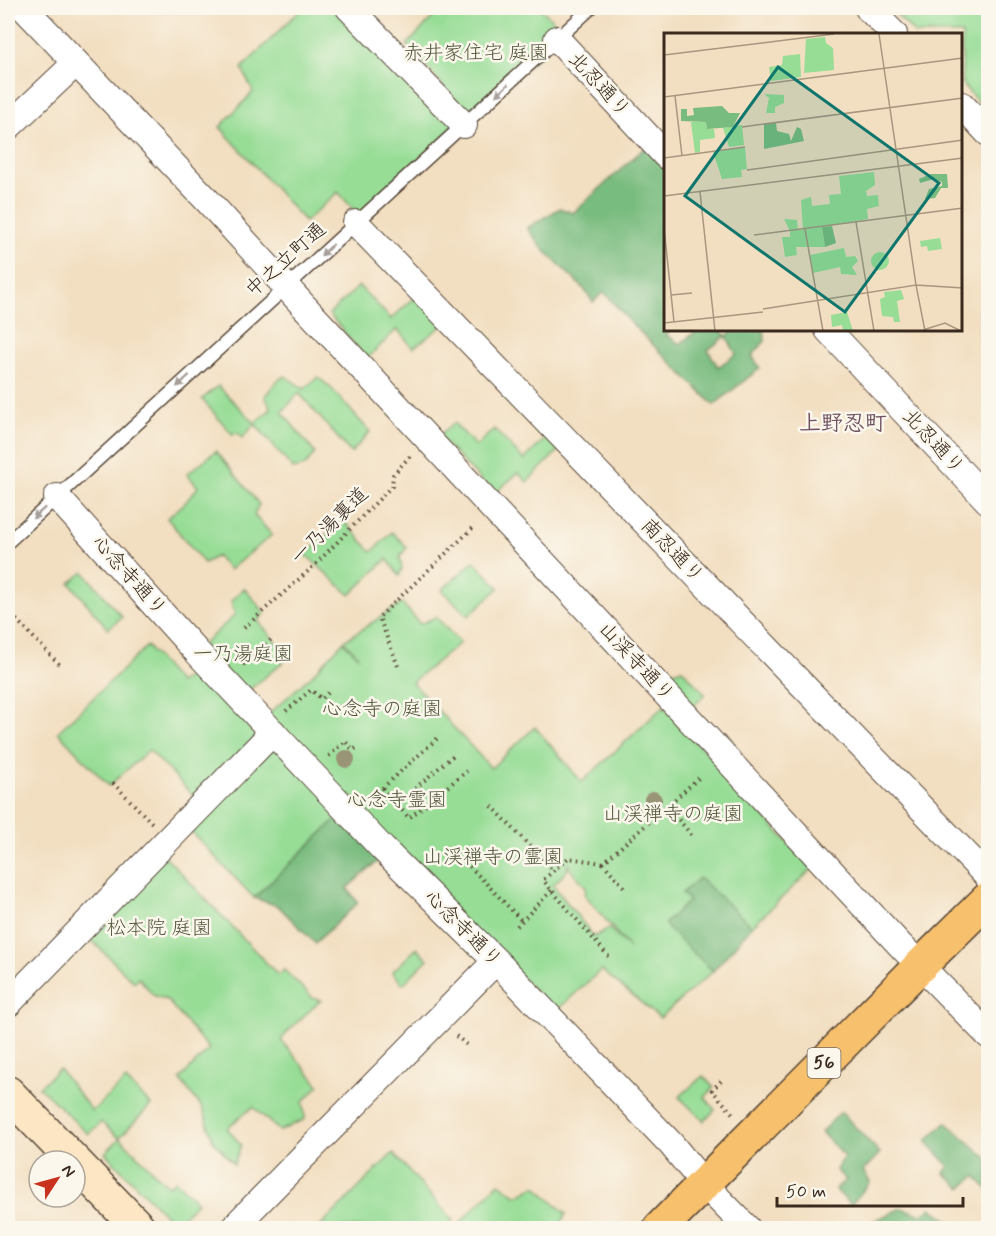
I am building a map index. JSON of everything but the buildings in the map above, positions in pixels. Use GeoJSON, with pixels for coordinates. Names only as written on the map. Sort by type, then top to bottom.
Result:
{"type":"FeatureCollection","features":[{"type":"Feature","properties":{"kind":"main road","name":"56"},"geometry":{"type":"LineString","coordinates":[[660,1228],[988,899]]}},
{"type":"Feature","properties":{"kind":"street","name":"山渓寺通り"},"geometry":{"type":"LineString","coordinates":[[24,8],[199,191],[920,966],[988,1035]]}},
{"type":"Feature","properties":{"kind":"street"},"geometry":{"type":"LineString","coordinates":[[350,8],[464,125]]}},
{"type":"Feature","properties":{"kind":"street"},"geometry":{"type":"LineString","coordinates":[[868,8],[893,33]]}},
{"type":"Feature","properties":{"kind":"street","name":"北忍通り"},"geometry":{"type":"LineString","coordinates":[[557,39],[664,154]]}},
{"type":"Feature","properties":{"kind":"street"},"geometry":{"type":"LineString","coordinates":[[8,127],[76,63]]}},
{"type":"Feature","properties":{"kind":"street"},"geometry":{"type":"LineString","coordinates":[[963,106],[988,134]]}},
{"type":"Feature","properties":{"kind":"street","name":"南忍通り"},"geometry":{"type":"LineString","coordinates":[[356,223],[988,878]]}},
{"type":"Feature","properties":{"kind":"street","name":"北忍通り"},"geometry":{"type":"LineString","coordinates":[[830,332],[988,501]]}},
{"type":"Feature","properties":{"kind":"street","name":"心念寺通り"},"geometry":{"type":"LineString","coordinates":[[57,497],[270,730],[382,848],[496,961],[676,1149],[704,1184],[747,1228]]}},
{"type":"Feature","properties":{"kind":"street"},"geometry":{"type":"LineString","coordinates":[[8,1004],[168,840],[270,730]]}},
{"type":"Feature","properties":{"kind":"street"},"geometry":{"type":"LineString","coordinates":[[233,1228],[496,961]]}},
{"type":"Feature","properties":{"kind":"street"},"geometry":{"type":"LineString","coordinates":[[8,1093],[62,1149]]}},
{"type":"Feature","properties":{"kind":"street"},"geometry":{"type":"LineString","coordinates":[[87,1175],[139,1228]]}},
{"type":"Feature","properties":{"kind":"lane","name":"中之立町通"},"geometry":{"type":"LineString","coordinates":[[8,542],[591,8]]}},
{"type":"Feature","properties":{"kind":"path","name":"一乃湯裏道"},"geometry":{"type":"LineString","coordinates":[[244,628],[314,566],[392,486],[393,475],[427,438]]}},
{"type":"Feature","properties":{"kind":"path"},"geometry":{"type":"LineString","coordinates":[[398,666],[379,617],[493,508]]}},
{"type":"Feature","properties":{"kind":"path"},"geometry":{"type":"LineString","coordinates":[[8,611],[59,664]]}},
{"type":"Feature","properties":{"kind":"path"},"geometry":{"type":"LineString","coordinates":[[226,681],[274,637]]}},
{"type":"Feature","properties":{"kind":"path"},"geometry":{"type":"LineString","coordinates":[[270,730],[311,690],[322,699],[329,692]]}},
{"type":"Feature","properties":{"kind":"path"},"geometry":{"type":"LineString","coordinates":[[365,803],[440,736]]}},
{"type":"Feature","properties":{"kind":"path"},"geometry":{"type":"LineString","coordinates":[[311,773],[345,741],[353,750],[358,747]]}},
{"type":"Feature","properties":{"kind":"path"},"geometry":{"type":"LineString","coordinates":[[397,804],[456,753]]}},
{"type":"Feature","properties":{"kind":"path"},"geometry":{"type":"LineString","coordinates":[[382,788],[409,818],[467,771]]}},
{"type":"Feature","properties":{"kind":"path"},"geometry":{"type":"LineString","coordinates":[[603,863],[701,776]]}},
{"type":"Feature","properties":{"kind":"path"},"geometry":{"type":"LineString","coordinates":[[113,783],[168,840]]}},
{"type":"Feature","properties":{"kind":"path"},"geometry":{"type":"LineString","coordinates":[[634,804],[649,822]]}},
{"type":"Feature","properties":{"kind":"path"},"geometry":{"type":"LineString","coordinates":[[492,806],[553,871]]}},
{"type":"Feature","properties":{"kind":"path"},"geometry":{"type":"LineString","coordinates":[[668,806],[694,838]]}},
{"type":"Feature","properties":{"kind":"path"},"geometry":{"type":"LineString","coordinates":[[453,849],[522,921]]}},
{"type":"Feature","properties":{"kind":"path"},"geometry":{"type":"LineString","coordinates":[[609,957],[543,880],[568,858],[603,863],[624,887]]}},
{"type":"Feature","properties":{"kind":"path"},"geometry":{"type":"LineString","coordinates":[[517,926],[552,890]]}},
{"type":"Feature","properties":{"kind":"path"},"geometry":{"type":"LineString","coordinates":[[467,1034],[461,1040],[467,1045]]}},
{"type":"Feature","properties":{"kind":"path"},"geometry":{"type":"LineString","coordinates":[[721,1081],[712,1090],[735,1115]]}},
{"type":"Feature","properties":{"kind":"green space"},"geometry":{"type":"Polygon","coordinates":[[[302,8],[349,8],[464,125],[361,218],[338,192],[305,222],[220,127],[253,92],[242,68],[302,8]]]}},
{"type":"Feature","properties":{"kind":"green space","name":"赤井家住宅 庭園"},"geometry":{"type":"Polygon","coordinates":[[[421,8],[540,8],[565,32],[472,118],[407,45],[433,17],[421,8]]]}},
{"type":"Feature","properties":{"kind":"green space"},"geometry":{"type":"Polygon","coordinates":[[[903,8],[988,8],[988,113],[963,85],[963,33],[914,33],[896,14],[903,8]]]}},
{"type":"Feature","properties":{"kind":"green space"},"geometry":{"type":"Polygon","coordinates":[[[652,141],[664,154],[664,332],[669,332],[666,335],[680,344],[695,332],[723,332],[726,336],[732,332],[764,332],[765,341],[752,356],[760,368],[714,405],[632,324],[604,292],[593,302],[584,289],[544,250],[527,228],[560,208],[573,213],[652,141]],[[726,336],[708,350],[718,367],[736,354],[726,336]]]}},
{"type":"Feature","properties":{"kind":"green space"},"geometry":{"type":"Polygon","coordinates":[[[359,286],[391,319],[422,291],[450,320],[413,348],[397,329],[367,359],[329,314],[359,286]]]}},
{"type":"Feature","properties":{"kind":"green space"},"geometry":{"type":"Polygon","coordinates":[[[285,376],[304,389],[318,377],[332,389],[370,432],[351,453],[299,393],[282,412],[315,453],[305,466],[293,469],[255,424],[242,438],[238,433],[232,434],[202,399],[218,386],[255,423],[271,409],[265,396],[277,381],[285,376]]]}},
{"type":"Feature","properties":{"kind":"green space"},"geometry":{"type":"Polygon","coordinates":[[[454,423],[476,446],[494,429],[524,460],[555,429],[567,442],[527,482],[518,473],[494,494],[438,436],[454,423]]]}},
{"type":"Feature","properties":{"kind":"green space"},"geometry":{"type":"Polygon","coordinates":[[[216,451],[259,504],[254,515],[272,535],[229,570],[217,556],[204,563],[167,518],[185,503],[198,487],[187,474],[216,451]]]}},
{"type":"Feature","properties":{"kind":"green space"},"geometry":{"type":"Polygon","coordinates":[[[343,520],[372,552],[392,532],[407,547],[400,557],[402,569],[399,576],[387,559],[350,595],[305,554],[343,520]]]}},
{"type":"Feature","properties":{"kind":"green space"},"geometry":{"type":"Polygon","coordinates":[[[474,561],[499,588],[468,616],[442,590],[474,561]]]}},
{"type":"Feature","properties":{"kind":"green space"},"geometry":{"type":"Polygon","coordinates":[[[84,572],[122,617],[108,629],[70,583],[84,572]]]}},
{"type":"Feature","properties":{"kind":"green space","name":"一乃湯庭園"},"geometry":{"type":"Polygon","coordinates":[[[244,588],[265,613],[258,621],[289,657],[241,697],[269,736],[200,803],[149,750],[109,786],[58,732],[147,646],[179,683],[208,663],[203,644],[235,615],[231,601],[244,588]]]}},
{"type":"Feature","properties":{"kind":"green space"},"geometry":{"type":"Polygon","coordinates":[[[402,603],[420,624],[436,617],[460,643],[412,682],[491,768],[535,727],[582,782],[664,706],[812,869],[751,927],[683,894],[690,901],[665,924],[713,971],[660,1018],[601,970],[556,1011],[346,810],[254,898],[184,824],[274,734],[262,720],[312,675],[343,642],[359,657],[344,641],[402,603]],[[568,862],[567,871],[553,885],[594,937],[609,928],[630,949],[585,895],[586,887],[569,868],[568,862]]]}},
{"type":"Feature","properties":{"kind":"green space"},"geometry":{"type":"Polygon","coordinates":[[[665,663],[674,672],[682,669],[705,694],[692,708],[657,671],[665,663]]]}},
{"type":"Feature","properties":{"kind":"green space"},"geometry":{"type":"Polygon","coordinates":[[[346,810],[387,853],[347,888],[358,903],[315,943],[278,906],[254,898],[346,810]]]}},
{"type":"Feature","properties":{"kind":"green space","name":"松本院 庭園"},"geometry":{"type":"Polygon","coordinates":[[[161,852],[278,975],[284,970],[314,999],[321,1000],[281,1040],[319,1085],[303,1102],[305,1119],[280,1131],[253,1107],[227,1128],[241,1145],[234,1164],[213,1140],[203,1109],[180,1079],[209,1049],[167,1000],[153,995],[139,978],[134,982],[80,929],[161,852]]]}},
{"type":"Feature","properties":{"kind":"green space"},"geometry":{"type":"Polygon","coordinates":[[[699,878],[752,926],[713,971],[668,929],[665,923],[689,901],[682,893],[699,878]]]}},
{"type":"Feature","properties":{"kind":"green space"},"geometry":{"type":"Polygon","coordinates":[[[417,948],[428,959],[403,984],[392,972],[417,948]]]}},
{"type":"Feature","properties":{"kind":"green space"},"geometry":{"type":"Polygon","coordinates":[[[59,1069],[92,1111],[126,1080],[151,1105],[119,1138],[101,1122],[88,1134],[39,1087],[59,1069]]]}},
{"type":"Feature","properties":{"kind":"green space"},"geometry":{"type":"Polygon","coordinates":[[[703,1076],[714,1088],[705,1097],[715,1110],[704,1121],[679,1097],[703,1076]]]}},
{"type":"Feature","properties":{"kind":"green space"},"geometry":{"type":"Polygon","coordinates":[[[841,1112],[880,1153],[863,1171],[870,1182],[851,1205],[835,1189],[846,1180],[836,1170],[844,1156],[821,1132],[841,1112]]]}},
{"type":"Feature","properties":{"kind":"green space"},"geometry":{"type":"Polygon","coordinates":[[[946,1122],[988,1159],[988,1190],[976,1176],[961,1188],[944,1173],[949,1166],[926,1141],[946,1122]]]}},
{"type":"Feature","properties":{"kind":"green space"},"geometry":{"type":"Polygon","coordinates":[[[120,1138],[168,1186],[175,1180],[197,1202],[175,1225],[105,1153],[120,1138]]]}},
{"type":"Feature","properties":{"kind":"green space"},"geometry":{"type":"Polygon","coordinates":[[[393,1153],[453,1220],[445,1228],[319,1228],[393,1153]]]}},
{"type":"Feature","properties":{"kind":"green space"},"geometry":{"type":"Polygon","coordinates":[[[499,1183],[517,1196],[535,1186],[566,1214],[558,1228],[455,1228],[499,1183]]]}},
{"type":"Feature","properties":{"kind":"green space"},"geometry":{"type":"Polygon","coordinates":[[[901,1208],[922,1215],[931,1208],[959,1228],[868,1228],[865,1225],[901,1208]]]}},
{"type":"Feature","properties":{"kind":"district","name":"上野忍町"},"geometry":{"type":"Point","coordinates":[843,424]}},
{"type":"Feature","properties":{"kind":"park label","name":"心念寺の庭園"},"geometry":{"type":"Point","coordinates":[382,709]}},
{"type":"Feature","properties":{"kind":"park label","name":"心念寺霊園"},"geometry":{"type":"Point","coordinates":[397,800]}},
{"type":"Feature","properties":{"kind":"park label","name":"山渓禅寺の庭園"},"geometry":{"type":"Point","coordinates":[673,814]}},
{"type":"Feature","properties":{"kind":"park label","name":"山渓禅寺の霊園"},"geometry":{"type":"Point","coordinates":[493,857]}}]}
